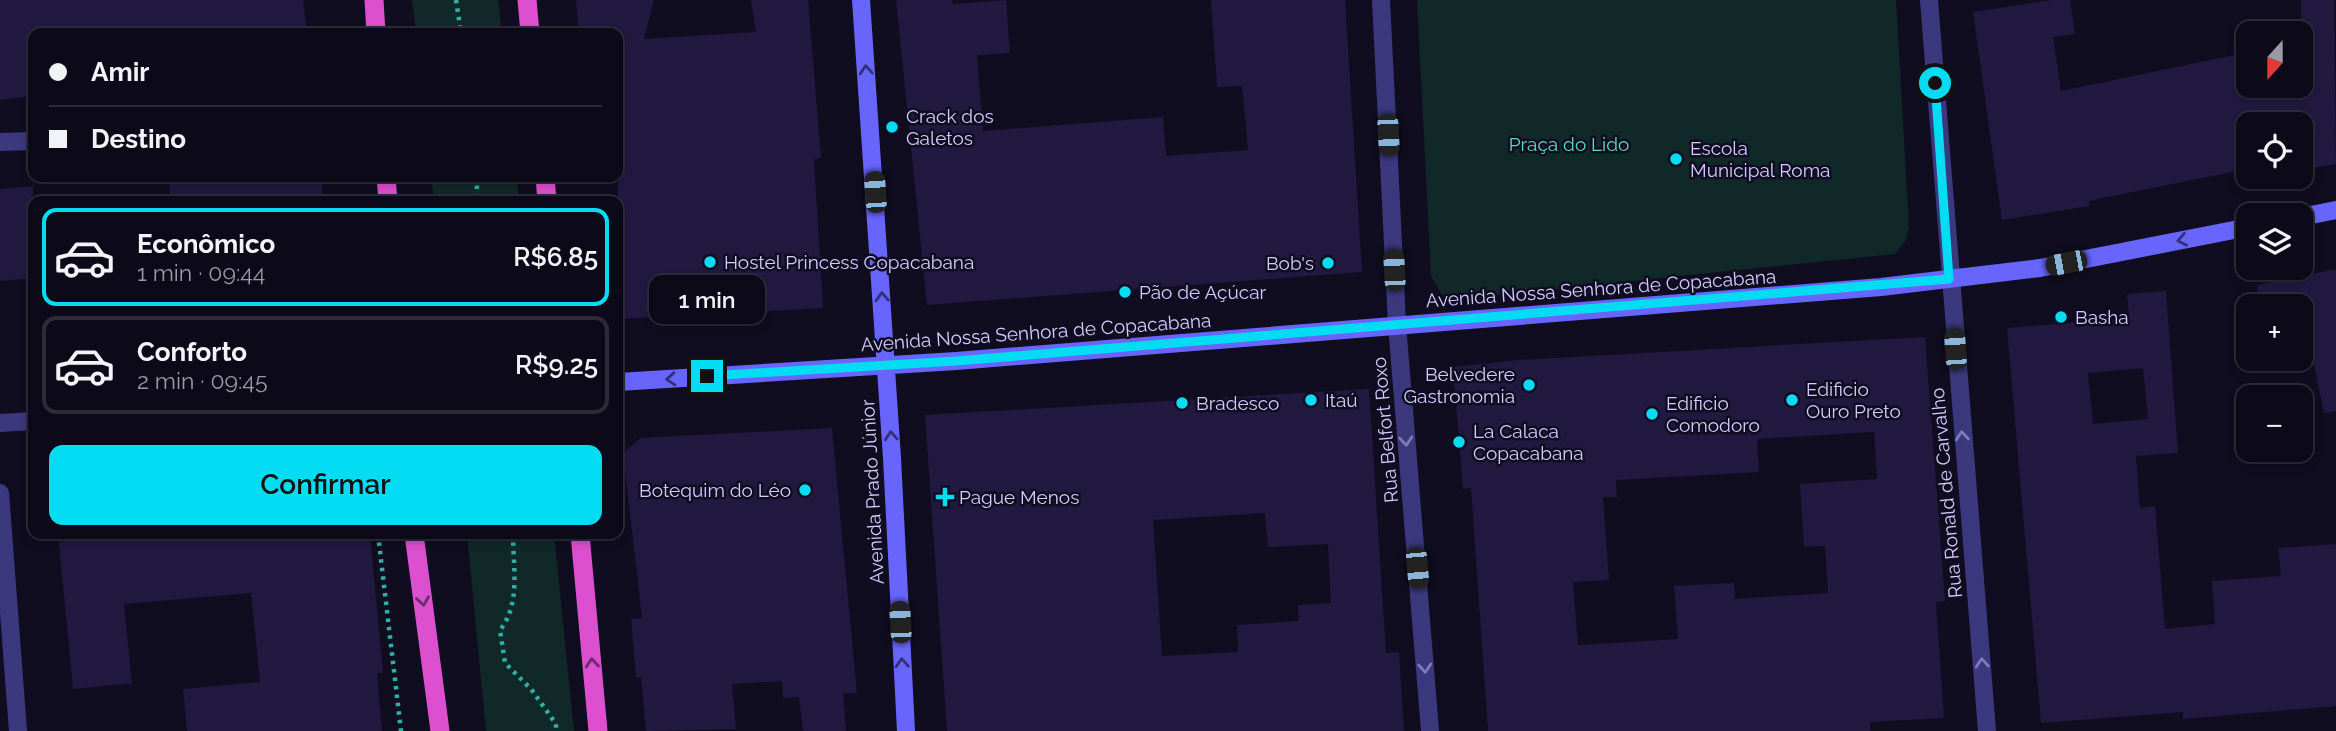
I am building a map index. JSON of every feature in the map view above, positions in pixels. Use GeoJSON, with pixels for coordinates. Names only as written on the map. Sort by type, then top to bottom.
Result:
{"type":"FeatureCollection","features":[{"type":"Feature","properties":{"kind":"highway"},"geometry":{"type":"LineString","coordinates":[[374,0],[376,28]]}},
{"type":"Feature","properties":{"kind":"highway"},"geometry":{"type":"LineString","coordinates":[[527,0],[530,28]]}},
{"type":"Feature","properties":{"kind":"highway"},"geometry":{"type":"LineString","coordinates":[[415,539],[440,731]]}},
{"type":"Feature","properties":{"kind":"highway"},"geometry":{"type":"LineString","coordinates":[[580,539],[598,731]]}},
{"type":"Feature","properties":{"kind":"main road","name":"Avenida Prado Júnior"},"geometry":{"type":"LineString","coordinates":[[862,0],[886,365],[905,731]]}},
{"type":"Feature","properties":{"kind":"main road"},"geometry":{"type":"LineString","coordinates":[[2313,215],[2336,210]]}},
{"type":"Feature","properties":{"kind":"main road","name":"Avenida Nossa Senhora de Copacabana"},"geometry":{"type":"LineString","coordinates":[[623,382],[886,365],[1949,279],[2040,268],[2236,230]]}},
{"type":"Feature","properties":{"kind":"street","name":"Rua Belfort Roxo"},"geometry":{"type":"LineString","coordinates":[[1381,0],[1397,324],[1430,731]]}},
{"type":"Feature","properties":{"kind":"street","name":"Rua Ronald de Carvalho"},"geometry":{"type":"LineString","coordinates":[[1929,0],[1949,279],[1987,731]]}},
{"type":"Feature","properties":{"kind":"street"},"geometry":{"type":"LineString","coordinates":[[0,142],[28,141]]}},
{"type":"Feature","properties":{"kind":"street"},"geometry":{"type":"LineString","coordinates":[[0,423],[28,421]]}},
{"type":"Feature","properties":{"kind":"street"},"geometry":{"type":"LineString","coordinates":[[0,493],[18,731]]}},
{"type":"Feature","properties":{"kind":"path"},"geometry":{"type":"LineString","coordinates":[[456,0],[460,28]]}},
{"type":"Feature","properties":{"kind":"path"},"geometry":{"type":"LineString","coordinates":[[379,539],[401,731]]}},
{"type":"Feature","properties":{"kind":"path"},"geometry":{"type":"LineString","coordinates":[[513,539],[513,603],[509,618],[499,630],[500,648],[505,663],[531,689],[556,724],[556,731]]}},
{"type":"Feature","properties":{"kind":"green space"},"geometry":{"type":"Polygon","coordinates":[[[412,0],[498,0],[501,28],[415,28],[412,0]]]}},
{"type":"Feature","properties":{"kind":"green space","name":"Praça do Lido"},"geometry":{"type":"Polygon","coordinates":[[[1417,0],[1896,0],[1909,227],[1906,240],[1895,254],[1459,299],[1442,295],[1431,276],[1417,0]]]}},
{"type":"Feature","properties":{"kind":"green space"},"geometry":{"type":"Polygon","coordinates":[[[432,182],[517,182],[519,196],[433,196],[432,182]]]}},
{"type":"Feature","properties":{"kind":"green space"},"geometry":{"type":"Polygon","coordinates":[[[467,539],[555,539],[574,731],[486,731],[467,539]]]}},
{"type":"Feature","properties":{"kind":"building"},"geometry":{"type":"Polygon","coordinates":[[[0,0],[303,0],[306,28],[28,28],[28,97],[0,100],[0,0]]]}},
{"type":"Feature","properties":{"kind":"building"},"geometry":{"type":"Polygon","coordinates":[[[576,0],[654,0],[644,39],[756,32],[751,0],[808,0],[821,158],[814,159],[823,308],[623,319],[623,196],[618,196],[618,182],[623,182],[623,28],[579,28],[576,0]]]}},
{"type":"Feature","properties":{"kind":"building"},"geometry":{"type":"Polygon","coordinates":[[[896,0],[952,0],[953,4],[1006,0],[1010,53],[977,55],[983,131],[1163,117],[1166,156],[1248,150],[1242,86],[1217,87],[1211,0],[1345,0],[1362,272],[927,305],[896,0]]]}},
{"type":"Feature","properties":{"kind":"building"},"geometry":{"type":"Polygon","coordinates":[[[2052,0],[2070,0],[2075,34],[2053,37],[2061,91],[2236,55],[2236,98],[2314,98],[2314,21],[2301,21],[2301,0],[2334,0],[2336,164],[2313,168],[2313,112],[2236,112],[2236,171],[2089,201],[2089,206],[2002,220],[1973,12],[2052,0]]]}},
{"type":"Feature","properties":{"kind":"building"},"geometry":{"type":"Polygon","coordinates":[[[170,182],[321,182],[323,196],[170,196],[170,182]]]}},
{"type":"Feature","properties":{"kind":"building"},"geometry":{"type":"Polygon","coordinates":[[[33,186],[33,196],[28,196],[28,278],[0,281],[0,189],[33,186]]]}},
{"type":"Feature","properties":{"kind":"building"},"geometry":{"type":"Polygon","coordinates":[[[2336,269],[2336,411],[2324,413],[2313,360],[2313,294],[2259,294],[2257,285],[2282,280],[2313,280],[2313,274],[2336,269]]]}},
{"type":"Feature","properties":{"kind":"building"},"geometry":{"type":"Polygon","coordinates":[[[2166,291],[2178,453],[2136,456],[2140,508],[2155,506],[2165,629],[2215,624],[2212,581],[2281,576],[2278,548],[2336,544],[2336,706],[2183,719],[2183,712],[2041,723],[2007,328],[2129,318],[2127,294],[2166,291]],[[2143,368],[2088,373],[2093,424],[2148,419],[2143,368]]]}},
{"type":"Feature","properties":{"kind":"building"},"geometry":{"type":"Polygon","coordinates":[[[1925,337],[1945,601],[1936,602],[1944,718],[1870,722],[1870,731],[1488,731],[1471,488],[1463,489],[1453,367],[1519,360],[1925,337]],[[1874,432],[1757,439],[1759,472],[1616,480],[1617,497],[1603,497],[1609,580],[1573,582],[1578,645],[1678,639],[1674,586],[1734,583],[1735,599],[1828,593],[1825,546],[1804,547],[1800,484],[1877,479],[1874,432]]]}},
{"type":"Feature","properties":{"kind":"building"},"geometry":{"type":"Polygon","coordinates":[[[1369,389],[1386,653],[1399,652],[1404,731],[947,731],[925,415],[1369,389]],[[1265,513],[1153,520],[1162,656],[1238,652],[1237,625],[1299,621],[1298,605],[1331,603],[1328,544],[1268,547],[1265,513]]]}},
{"type":"Feature","properties":{"kind":"building"},"geometry":{"type":"Polygon","coordinates":[[[832,428],[857,693],[843,693],[846,731],[803,731],[799,697],[783,698],[782,681],[732,684],[736,729],[646,731],[641,677],[636,678],[631,619],[642,618],[623,454],[640,438],[832,428]]]}},
{"type":"Feature","properties":{"kind":"building"},"geometry":{"type":"Polygon","coordinates":[[[58,539],[370,539],[383,673],[377,673],[382,731],[187,731],[183,689],[260,682],[251,593],[124,604],[132,683],[73,689],[58,539]]]}},
{"type":"Feature","properties":{"kind":"place","name":"Crack dos Galetos"},"geometry":{"type":"Point","coordinates":[892,127]}},
{"type":"Feature","properties":{"kind":"place","name":"Escola Municipal Roma"},"geometry":{"type":"Point","coordinates":[1676,159]}},
{"type":"Feature","properties":{"kind":"place","name":"Hostel Princess Copacabana"},"geometry":{"type":"Point","coordinates":[710,262]}},
{"type":"Feature","properties":{"kind":"place","name":"Bob's"},"geometry":{"type":"Point","coordinates":[1328,263]}},
{"type":"Feature","properties":{"kind":"place","name":"Pão de Açúcar"},"geometry":{"type":"Point","coordinates":[1125,292]}},
{"type":"Feature","properties":{"kind":"place","name":"Basha"},"geometry":{"type":"Point","coordinates":[2061,317]}},
{"type":"Feature","properties":{"kind":"place","name":"Belvedere Gastronomia"},"geometry":{"type":"Point","coordinates":[1529,385]}},
{"type":"Feature","properties":{"kind":"place","name":"Itaú"},"geometry":{"type":"Point","coordinates":[1311,400]}},
{"type":"Feature","properties":{"kind":"place","name":"Edificio Ouro Preto"},"geometry":{"type":"Point","coordinates":[1792,400]}},
{"type":"Feature","properties":{"kind":"place","name":"Bradesco"},"geometry":{"type":"Point","coordinates":[1182,403]}},
{"type":"Feature","properties":{"kind":"place","name":"Edificio Comodoro"},"geometry":{"type":"Point","coordinates":[1652,414]}},
{"type":"Feature","properties":{"kind":"place","name":"La Calaca Copacabana"},"geometry":{"type":"Point","coordinates":[1459,442]}},
{"type":"Feature","properties":{"kind":"place","name":"Botequim do Léo"},"geometry":{"type":"Point","coordinates":[805,490]}},
{"type":"Feature","properties":{"kind":"place","name":"Pague Menos"},"geometry":{"type":"Point","coordinates":[945,497]}},
{"type":"Feature","properties":{"kind":"route"},"geometry":{"type":"LineString","coordinates":[[707,376],[956,361],[1881,287],[1949,279],[1935,83]]}}]}
